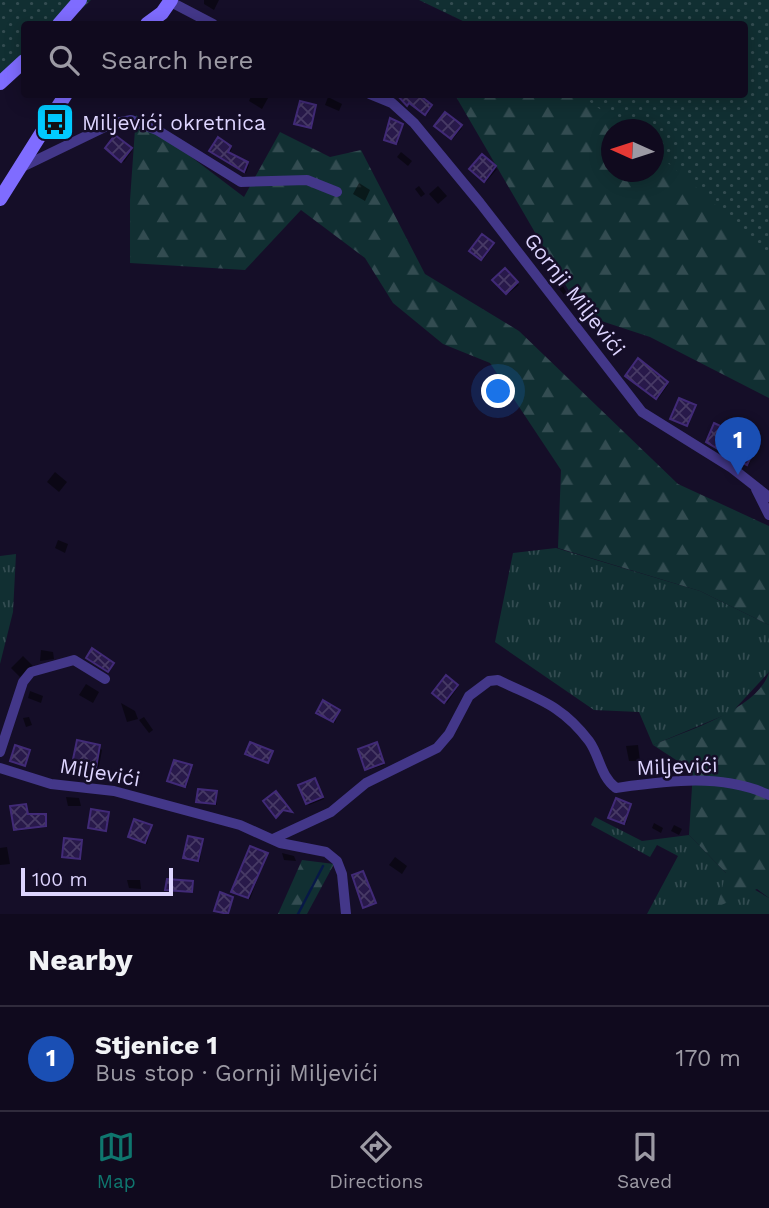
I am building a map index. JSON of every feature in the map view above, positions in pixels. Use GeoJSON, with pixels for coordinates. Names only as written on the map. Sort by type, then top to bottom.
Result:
{"type":"FeatureCollection","features":[{"type":"Feature","properties":{"kind":"main road"},"geometry":{"type":"LineString","coordinates":[[62,21],[80,0]]}},
{"type":"Feature","properties":{"kind":"main road"},"geometry":{"type":"LineString","coordinates":[[150,21],[171,1]]}},
{"type":"Feature","properties":{"kind":"main road"},"geometry":{"type":"LineString","coordinates":[[0,83],[21,64]]}},
{"type":"Feature","properties":{"kind":"main road"},"geometry":{"type":"LineString","coordinates":[[0,200],[64,98]]}},
{"type":"Feature","properties":{"kind":"street"},"geometry":{"type":"LineString","coordinates":[[171,1],[208,21]]}},
{"type":"Feature","properties":{"kind":"street","name":"Gornji Miljevići"},"geometry":{"type":"LineString","coordinates":[[379,98],[391,103],[414,123],[480,203],[642,412],[753,483],[769,497]]}},
{"type":"Feature","properties":{"kind":"street"},"geometry":{"type":"LineString","coordinates":[[20,168],[111,124],[131,120],[157,130],[241,182],[307,180],[337,192]]}},
{"type":"Feature","properties":{"kind":"street"},"geometry":{"type":"LineString","coordinates":[[753,483],[769,515]]}},
{"type":"Feature","properties":{"kind":"street"},"geometry":{"type":"LineString","coordinates":[[0,752],[23,682],[31,672],[74,660],[105,679]]}},
{"type":"Feature","properties":{"kind":"street","name":"Miljevići"},"geometry":{"type":"LineString","coordinates":[[273,839],[331,812],[366,782],[437,748],[449,734],[469,696],[489,681],[498,680],[552,703],[562,712],[590,742],[607,782],[616,788],[706,780],[747,785],[769,795]]}},
{"type":"Feature","properties":{"kind":"street","name":"Miljevići"},"geometry":{"type":"LineString","coordinates":[[0,768],[51,784],[114,791],[240,825],[273,839],[326,852],[334,858],[342,874],[346,914]]}},
{"type":"Feature","properties":{"kind":"green space"},"geometry":{"type":"Polygon","coordinates":[[[0,0],[91,0],[69,21],[21,21],[21,67],[0,90],[0,0]]]}},
{"type":"Feature","properties":{"kind":"green space"},"geometry":{"type":"Polygon","coordinates":[[[419,0],[769,0],[769,253],[742,234],[710,199],[664,160],[664,119],[614,119],[584,98],[748,98],[748,21],[463,21],[419,0]]]}},
{"type":"Feature","properties":{"kind":"green space"},"geometry":{"type":"Polygon","coordinates":[[[769,0],[769,398],[650,337],[583,315],[457,98],[748,98],[747,21],[769,0]]]}},
{"type":"Feature","properties":{"kind":"green space"},"geometry":{"type":"Polygon","coordinates":[[[136,115],[244,197],[280,132],[330,157],[361,150],[425,274],[519,331],[678,484],[769,526],[769,625],[700,591],[558,548],[561,470],[490,363],[443,344],[393,303],[365,258],[301,210],[245,270],[130,263],[130,200],[136,115]]]}},
{"type":"Feature","properties":{"kind":"green space"},"geometry":{"type":"Polygon","coordinates":[[[556,548],[700,591],[769,625],[769,672],[732,712],[653,745],[639,712],[594,710],[495,642],[513,553],[556,548]]]}},
{"type":"Feature","properties":{"kind":"green space"},"geometry":{"type":"Polygon","coordinates":[[[16,554],[13,612],[0,664],[0,556],[16,554]]]}},
{"type":"Feature","properties":{"kind":"green space"},"geometry":{"type":"Polygon","coordinates":[[[769,672],[769,898],[757,889],[717,907],[726,873],[689,835],[693,771],[653,745],[702,726],[737,708],[762,685],[769,672]]]}},
{"type":"Feature","properties":{"kind":"green space"},"geometry":{"type":"Polygon","coordinates":[[[595,817],[642,841],[689,835],[726,873],[769,898],[769,914],[647,914],[678,856],[657,845],[650,857],[591,825],[595,817]]]}},
{"type":"Feature","properties":{"kind":"green space"},"geometry":{"type":"Polygon","coordinates":[[[302,860],[334,864],[307,914],[278,914],[302,860]]]}},
{"type":"Feature","properties":{"kind":"building"},"geometry":{"type":"Polygon","coordinates":[[[400,98],[423,98],[432,105],[425,115],[409,103],[407,106],[400,98]]]}},
{"type":"Feature","properties":{"kind":"building"},"geometry":{"type":"Polygon","coordinates":[[[300,101],[316,105],[311,128],[294,124],[300,101]]]}},
{"type":"Feature","properties":{"kind":"building"},"geometry":{"type":"Polygon","coordinates":[[[445,112],[462,125],[451,139],[434,126],[445,112]]]}},
{"type":"Feature","properties":{"kind":"building"},"geometry":{"type":"Polygon","coordinates":[[[390,118],[403,124],[396,144],[384,140],[390,118]]]}},
{"type":"Feature","properties":{"kind":"building"},"geometry":{"type":"Polygon","coordinates":[[[115,135],[132,148],[121,162],[105,148],[115,135]]]}},
{"type":"Feature","properties":{"kind":"building"},"geometry":{"type":"Polygon","coordinates":[[[218,137],[231,146],[228,152],[248,162],[244,172],[209,151],[218,137]]]}},
{"type":"Feature","properties":{"kind":"building"},"geometry":{"type":"Polygon","coordinates":[[[482,154],[496,166],[484,182],[469,169],[482,154]]]}},
{"type":"Feature","properties":{"kind":"building"},"geometry":{"type":"Polygon","coordinates":[[[482,234],[494,243],[481,260],[469,251],[482,234]]]}},
{"type":"Feature","properties":{"kind":"building"},"geometry":{"type":"Polygon","coordinates":[[[505,268],[518,282],[506,294],[492,280],[505,268]]]}},
{"type":"Feature","properties":{"kind":"building"},"geometry":{"type":"Polygon","coordinates":[[[638,358],[668,382],[656,399],[625,376],[638,358]]]}},
{"type":"Feature","properties":{"kind":"building"},"geometry":{"type":"Polygon","coordinates":[[[679,398],[696,405],[687,426],[670,419],[679,398]]]}},
{"type":"Feature","properties":{"kind":"building"},"geometry":{"type":"Polygon","coordinates":[[[714,423],[727,429],[718,449],[706,442],[714,423]]]}},
{"type":"Feature","properties":{"kind":"building"},"geometry":{"type":"Polygon","coordinates":[[[740,439],[756,446],[747,465],[732,457],[740,439]]]}},
{"type":"Feature","properties":{"kind":"building"},"geometry":{"type":"Polygon","coordinates":[[[92,648],[114,663],[108,672],[86,658],[92,648]]]}},
{"type":"Feature","properties":{"kind":"building"},"geometry":{"type":"Polygon","coordinates":[[[446,675],[458,685],[444,703],[432,693],[446,675]]]}},
{"type":"Feature","properties":{"kind":"building"},"geometry":{"type":"Polygon","coordinates":[[[323,700],[340,710],[333,722],[316,713],[323,700]]]}},
{"type":"Feature","properties":{"kind":"building"},"geometry":{"type":"Polygon","coordinates":[[[77,740],[100,745],[96,768],[72,764],[77,740]]]}},
{"type":"Feature","properties":{"kind":"building"},"geometry":{"type":"Polygon","coordinates":[[[250,742],[273,751],[268,763],[245,754],[250,742]]]}},
{"type":"Feature","properties":{"kind":"building"},"geometry":{"type":"Polygon","coordinates":[[[377,742],[384,763],[365,770],[358,749],[377,742]]]}},
{"type":"Feature","properties":{"kind":"building"},"geometry":{"type":"Polygon","coordinates":[[[15,745],[30,750],[25,766],[10,761],[15,745]]]}},
{"type":"Feature","properties":{"kind":"building"},"geometry":{"type":"Polygon","coordinates":[[[174,760],[192,765],[185,787],[167,781],[174,760]]]}},
{"type":"Feature","properties":{"kind":"building"},"geometry":{"type":"Polygon","coordinates":[[[315,778],[323,797],[306,804],[298,785],[315,778]]]}},
{"type":"Feature","properties":{"kind":"building"},"geometry":{"type":"Polygon","coordinates":[[[198,789],[217,791],[215,804],[196,802],[198,789]]]}},
{"type":"Feature","properties":{"kind":"building"},"geometry":{"type":"Polygon","coordinates":[[[276,791],[292,812],[283,810],[276,818],[263,801],[276,791]]]}},
{"type":"Feature","properties":{"kind":"building"},"geometry":{"type":"Polygon","coordinates":[[[616,798],[631,804],[624,824],[608,818],[616,798]]]}},
{"type":"Feature","properties":{"kind":"building"},"geometry":{"type":"Polygon","coordinates":[[[26,804],[28,814],[46,814],[46,826],[14,830],[10,806],[26,804]]]}},
{"type":"Feature","properties":{"kind":"building"},"geometry":{"type":"Polygon","coordinates":[[[91,809],[109,812],[106,831],[88,828],[91,809]]]}},
{"type":"Feature","properties":{"kind":"building"},"geometry":{"type":"Polygon","coordinates":[[[134,819],[152,825],[145,843],[128,837],[134,819]]]}},
{"type":"Feature","properties":{"kind":"building"},"geometry":{"type":"Polygon","coordinates":[[[188,836],[203,839],[198,861],[183,858],[188,836]]]}},
{"type":"Feature","properties":{"kind":"building"},"geometry":{"type":"Polygon","coordinates":[[[64,838],[82,840],[80,859],[62,857],[64,838]]]}},
{"type":"Feature","properties":{"kind":"building"},"geometry":{"type":"Polygon","coordinates":[[[250,846],[268,853],[248,898],[231,892],[250,846]]]}},
{"type":"Feature","properties":{"kind":"building"},"geometry":{"type":"Polygon","coordinates":[[[363,871],[376,903],[363,908],[352,875],[363,871]]]}},
{"type":"Feature","properties":{"kind":"building"},"geometry":{"type":"Polygon","coordinates":[[[167,879],[193,881],[192,892],[165,890],[167,879]]]}},
{"type":"Feature","properties":{"kind":"building"},"geometry":{"type":"Polygon","coordinates":[[[220,892],[233,897],[228,914],[214,911],[220,892]]]}},
{"type":"Feature","properties":{"kind":"waterway"},"geometry":{"type":"LineString","coordinates":[[298,914],[323,866]]}},
{"type":"Feature","properties":{"kind":"place","name":"Miljevići okretnica"},"geometry":{"type":"Point","coordinates":[55,122]}},
{"type":"Feature","properties":{"kind":"place","name":"Stjenice 1"},"geometry":{"type":"Point","coordinates":[738,475]}}]}
